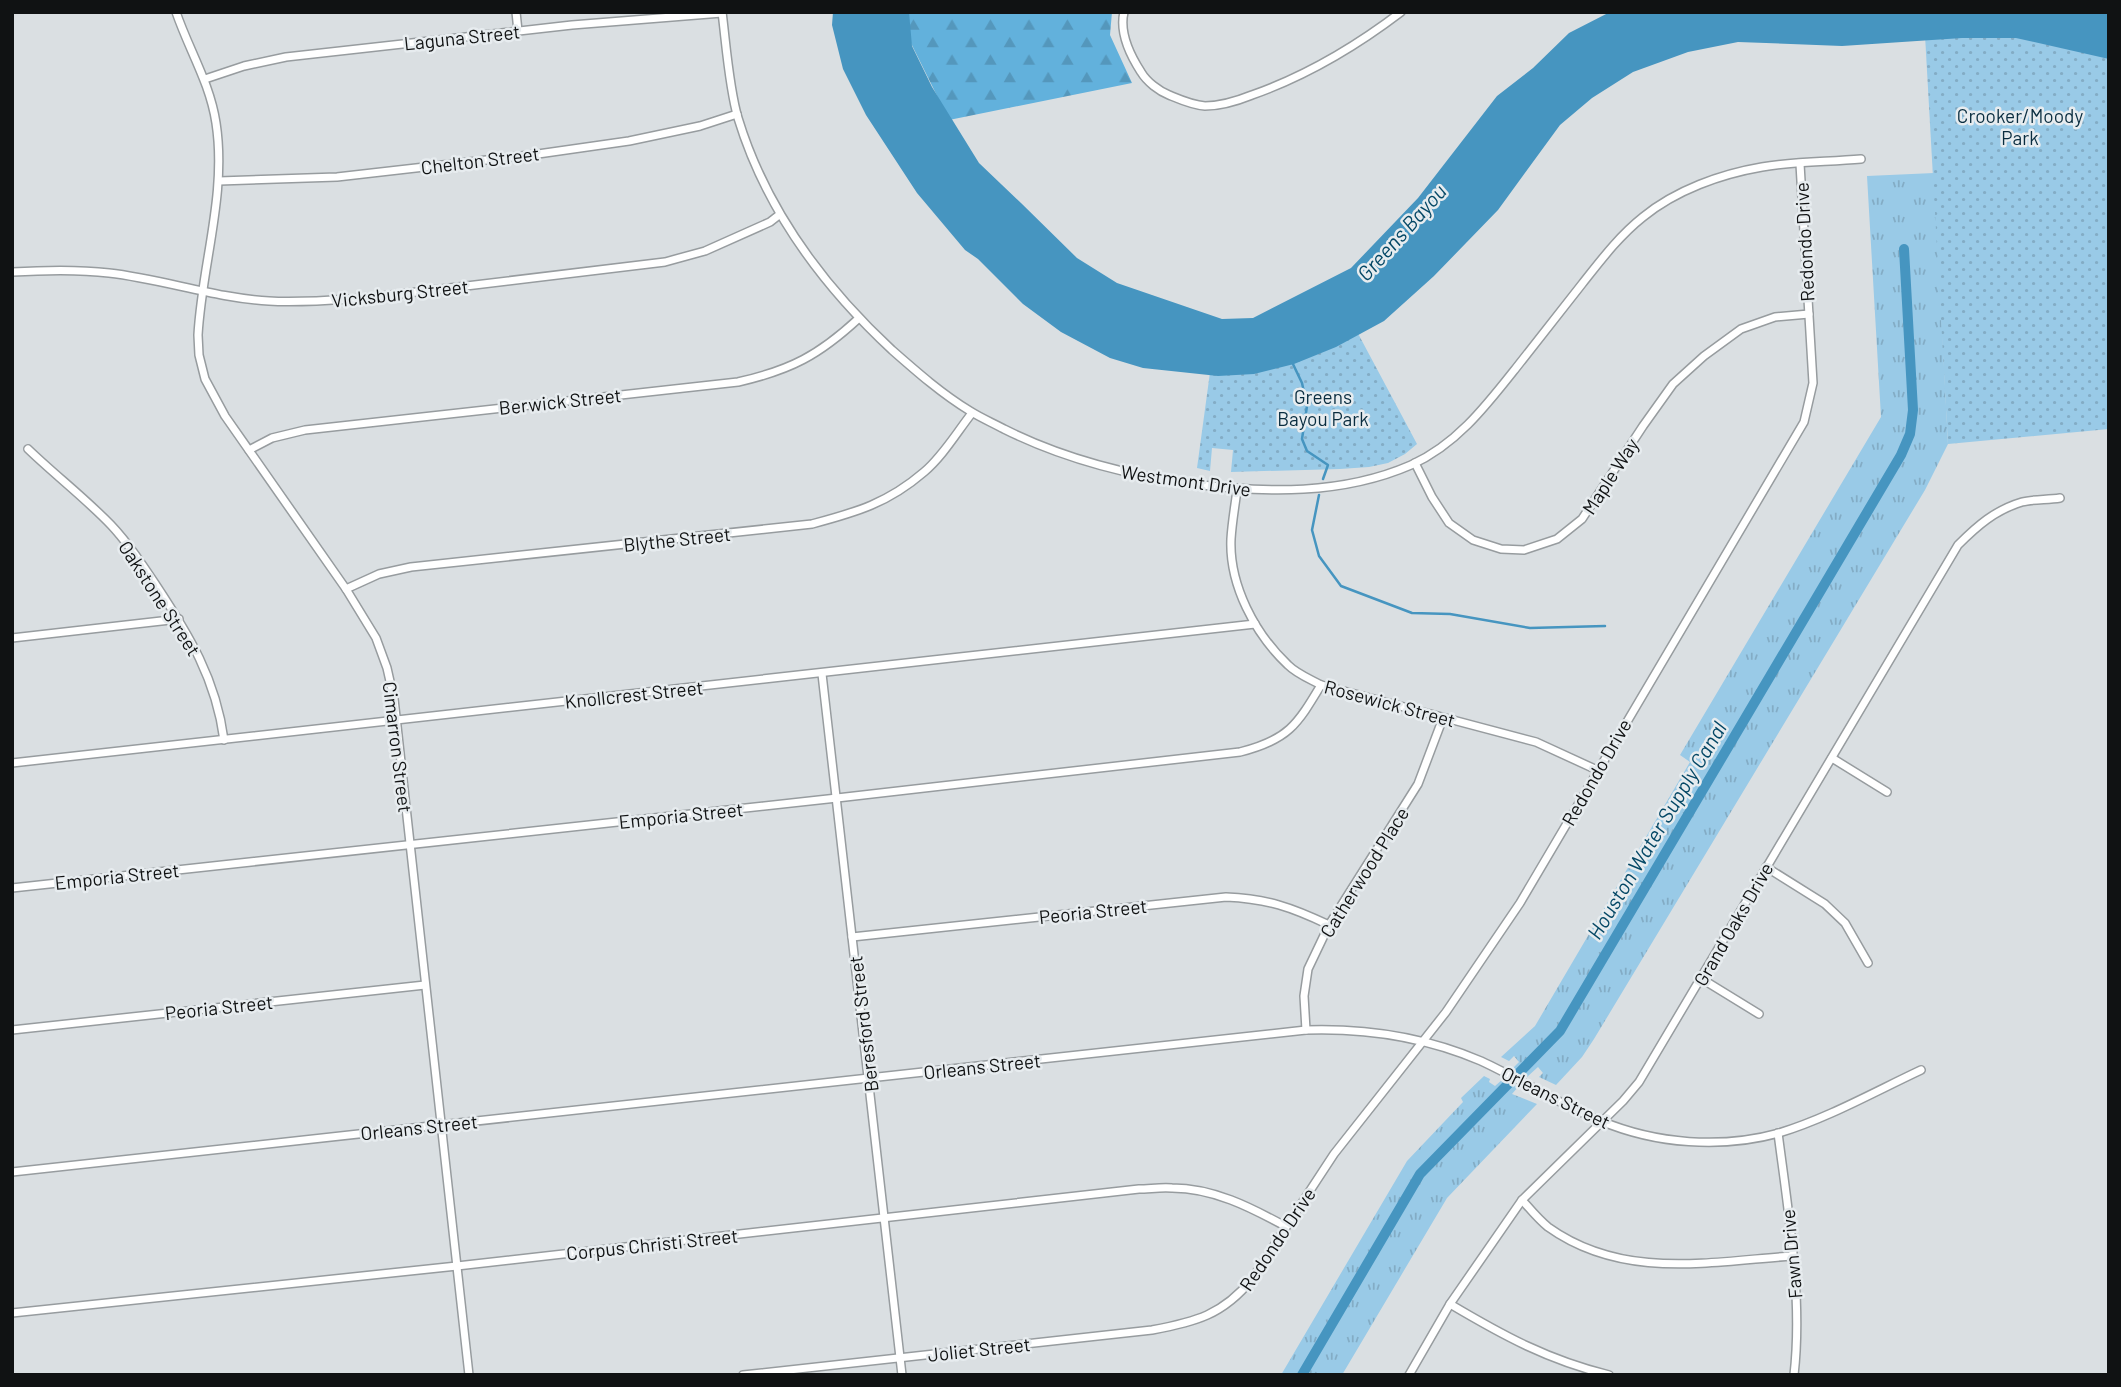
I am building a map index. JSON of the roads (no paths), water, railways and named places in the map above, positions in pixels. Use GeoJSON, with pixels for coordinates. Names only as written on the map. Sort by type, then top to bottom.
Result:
{"type":"FeatureCollection","features":[{"type":"Feature","properties":{"kind":"street","name":"Cimarron Street"},"geometry":{"type":"LineString","coordinates":[[176,12],[205,79],[216,121],[219,181],[198,335],[199,355],[205,379],[225,416],[346,589],[376,638],[387,668],[396,720],[469,1375]]}},
{"type":"Feature","properties":{"kind":"street"},"geometry":{"type":"LineString","coordinates":[[516,12],[518,31]]}},
{"type":"Feature","properties":{"kind":"street"},"geometry":{"type":"LineString","coordinates":[[1124,12],[1127,48],[1142,76],[1161,92],[1185,102],[1205,106],[1228,103],[1268,90],[1316,68],[1372,34],[1401,12]]}},
{"type":"Feature","properties":{"kind":"street","name":"Laguna Street"},"geometry":{"type":"LineString","coordinates":[[205,79],[244,65],[286,57],[572,25],[722,13]]}},
{"type":"Feature","properties":{"kind":"street","name":"Westmont Drive"},"geometry":{"type":"LineString","coordinates":[[722,13],[737,114],[756,167],[779,215],[826,283],[858,318],[934,386],[972,413],[1033,443],[1121,472],[1237,490],[1333,488],[1372,480],[1415,463],[1453,439],[1480,413],[1618,239],[1646,214],[1681,193],[1720,177],[1764,166],[1861,159]]}},
{"type":"Feature","properties":{"kind":"street","name":"Chelton Street"},"geometry":{"type":"LineString","coordinates":[[219,181],[337,177],[538,154],[629,141],[700,126],[737,114]]}},
{"type":"Feature","properties":{"kind":"street","name":"Redondo Drive"},"geometry":{"type":"LineString","coordinates":[[1212,1313],[1238,1296],[1252,1279],[1334,1154],[1446,1012],[1497,940],[1804,422],[1813,383],[1800,164]]}},
{"type":"Feature","properties":{"kind":"street","name":"Vicksburg Street"},"geometry":{"type":"LineString","coordinates":[[12,272],[56,270],[111,273],[268,301],[316,301],[666,262],[705,251],[770,222],[779,215]]}},
{"type":"Feature","properties":{"kind":"street","name":"Maple Way"},"geometry":{"type":"LineString","coordinates":[[1415,463],[1449,523],[1473,540],[1501,549],[1524,550],[1557,539],[1582,519],[1674,384],[1704,356],[1741,329],[1775,317],[1809,314]]}},
{"type":"Feature","properties":{"kind":"street","name":"Berwick Street"},"geometry":{"type":"LineString","coordinates":[[249,450],[272,438],[305,430],[738,382],[770,374],[800,362],[832,343],[858,318]]}},
{"type":"Feature","properties":{"kind":"street","name":"Blythe Street"},"geometry":{"type":"LineString","coordinates":[[346,589],[379,574],[411,567],[812,524],[858,512],[887,499],[926,471],[972,413]]}},
{"type":"Feature","properties":{"kind":"street","name":"Oakstone Street"},"geometry":{"type":"LineString","coordinates":[[28,449],[111,526],[179,619],[210,679],[220,713],[224,740]]}},
{"type":"Feature","properties":{"kind":"street","name":"Rosewick Street"},"geometry":{"type":"LineString","coordinates":[[1237,490],[1231,541],[1235,574],[1245,605],[1255,624],[1290,667],[1321,685],[1536,742],[1597,771]]}},
{"type":"Feature","properties":{"kind":"street","name":"Grand Oaks Drive"},"geometry":{"type":"LineString","coordinates":[[1409,1375],[1450,1304],[1522,1200],[1639,1082],[1958,545],[1979,523],[2001,510],[2024,502],[2060,498]]}},
{"type":"Feature","properties":{"kind":"street"},"geometry":{"type":"LineString","coordinates":[[12,638],[179,619]]}},
{"type":"Feature","properties":{"kind":"street","name":"Knollcrest Street"},"geometry":{"type":"LineString","coordinates":[[12,763],[1255,624]]}},
{"type":"Feature","properties":{"kind":"street","name":"Beresford Street"},"geometry":{"type":"LineString","coordinates":[[822,674],[902,1375]]}},
{"type":"Feature","properties":{"kind":"street","name":"Emporia Street"},"geometry":{"type":"LineString","coordinates":[[12,888],[1241,752],[1261,747],[1286,734],[1301,718],[1321,685]]}},
{"type":"Feature","properties":{"kind":"street","name":"Catherwood Place"},"geometry":{"type":"LineString","coordinates":[[1306,1030],[1304,996],[1308,969],[1329,925],[1418,784],[1443,718]]}},
{"type":"Feature","properties":{"kind":"street"},"geometry":{"type":"LineString","coordinates":[[1832,758],[1887,792]]}},
{"type":"Feature","properties":{"kind":"street"},"geometry":{"type":"LineString","coordinates":[[1766,867],[1825,904],[1845,923],[1868,963]]}},
{"type":"Feature","properties":{"kind":"street","name":"Peoria Street"},"geometry":{"type":"LineString","coordinates":[[852,937],[1226,897],[1257,899],[1290,907],[1329,925]]}},
{"type":"Feature","properties":{"kind":"street"},"geometry":{"type":"LineString","coordinates":[[1702,979],[1759,1014]]}},
{"type":"Feature","properties":{"kind":"street","name":"Peoria Street"},"geometry":{"type":"LineString","coordinates":[[12,1030],[425,985]]}},
{"type":"Feature","properties":{"kind":"street","name":"Orleans Street"},"geometry":{"type":"LineString","coordinates":[[12,1172],[1306,1030],[1346,1029],[1422,1041],[1461,1053],[1506,1072],[1601,1122],[1647,1135],[1702,1143],[1736,1141],[1778,1133],[1819,1118],[1921,1070]]}},
{"type":"Feature","properties":{"kind":"street","name":"Fawn Drive"},"geometry":{"type":"LineString","coordinates":[[1778,1133],[1792,1256],[1797,1336],[1794,1375]]}},
{"type":"Feature","properties":{"kind":"street","name":"Corpus Christi Street"},"geometry":{"type":"LineString","coordinates":[[12,1313],[1125,1191],[1173,1188],[1210,1193],[1240,1203],[1285,1226]]}},
{"type":"Feature","properties":{"kind":"street"},"geometry":{"type":"LineString","coordinates":[[1522,1200],[1546,1225],[1566,1238],[1599,1254],[1645,1264],[1679,1265],[1792,1256]]}},
{"type":"Feature","properties":{"kind":"street"},"geometry":{"type":"LineString","coordinates":[[1450,1304],[1500,1334],[1539,1352],[1573,1366],[1609,1375]]}},
{"type":"Feature","properties":{"kind":"street","name":"Joliet Street"},"geometry":{"type":"LineString","coordinates":[[743,1375],[1152,1330],[1186,1324],[1212,1313]]}},
{"type":"Feature","properties":{"kind":"water","name":"Greens Bayou"},"geometry":{"type":"Polygon","coordinates":[[[833,12],[909,12],[912,46],[932,87],[979,163],[1077,258],[1117,283],[1222,319],[1253,318],[1351,268],[1418,198],[1497,96],[1533,68],[1569,33],[1610,12],[2109,12],[2109,59],[2016,38],[1962,38],[1842,46],[1738,42],[1688,52],[1633,72],[1592,98],[1560,125],[1498,210],[1434,276],[1384,321],[1336,347],[1294,364],[1254,374],[1218,376],[1143,368],[1110,358],[1061,332],[1023,304],[978,259],[965,250],[917,193],[866,115],[843,69],[832,25],[833,12]]]}},
{"type":"Feature","properties":{"kind":"waterway","name":"Houston Water Supply Canal"},"geometry":{"type":"LineString","coordinates":[[1302,1375],[1420,1174],[1560,1031],[1901,455],[1910,434],[1913,410],[1904,249]]}},
{"type":"Feature","properties":{"kind":"waterway"},"geometry":{"type":"LineString","coordinates":[[1292,362],[1302,383],[1307,406],[1302,439],[1307,451],[1328,465],[1323,479]]}},
{"type":"Feature","properties":{"kind":"waterway"},"geometry":{"type":"LineString","coordinates":[[1319,495],[1312,530],[1319,556],[1341,586],[1412,613],[1450,614],[1530,628],[1605,626]]}},
{"type":"Feature","properties":{"kind":"park label","name":"Crooker/Moody Park"},"geometry":{"type":"Point","coordinates":[2020,126]}},
{"type":"Feature","properties":{"kind":"park label","name":"Greens Bayou Park"},"geometry":{"type":"Point","coordinates":[1323,407]}}]}
